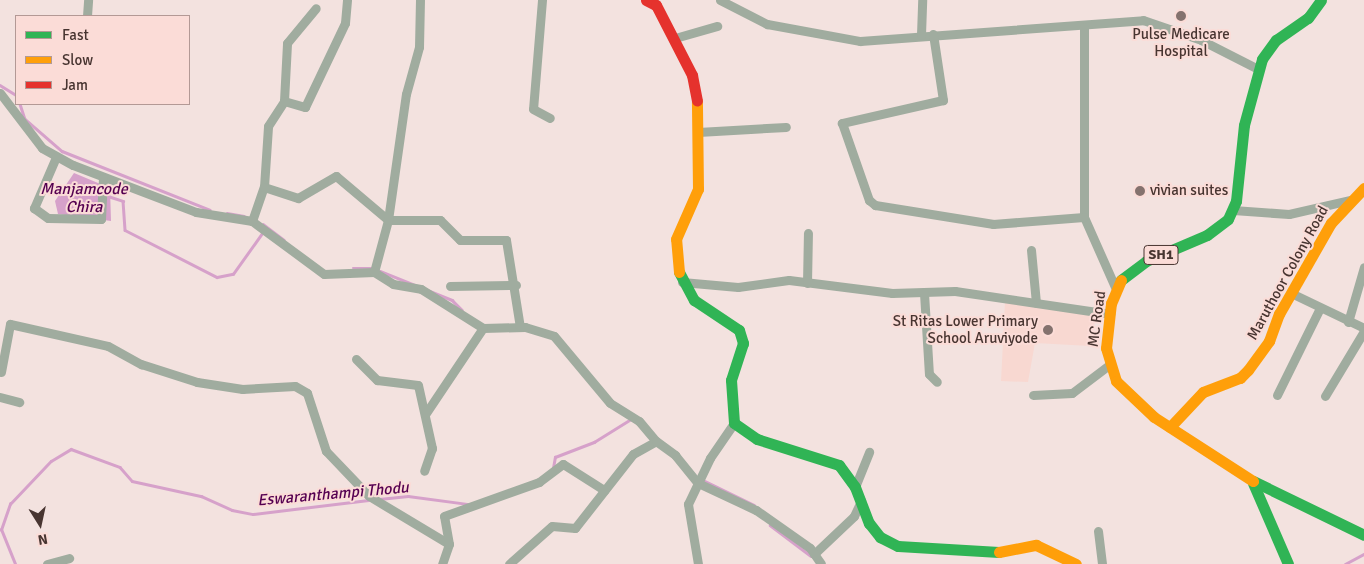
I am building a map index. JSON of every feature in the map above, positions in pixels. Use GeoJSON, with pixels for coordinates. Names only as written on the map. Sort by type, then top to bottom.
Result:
{"type":"FeatureCollection","features":[{"type":"Feature","properties":{"kind":"street"},"geometry":{"type":"LineString","coordinates":[[87,15],[88,0]]}},
{"type":"Feature","properties":{"kind":"street"},"geometry":{"type":"LineString","coordinates":[[284,101],[306,107],[345,23],[347,0]]}},
{"type":"Feature","properties":{"kind":"street"},"geometry":{"type":"LineString","coordinates":[[374,272],[388,220],[406,94],[419,47],[420,0]]}},
{"type":"Feature","properties":{"kind":"street"},"geometry":{"type":"LineString","coordinates":[[542,0],[533,109],[550,118]]}},
{"type":"Feature","properties":{"kind":"street"},"geometry":{"type":"LineString","coordinates":[[720,0],[767,24],[860,41],[933,34],[1084,27],[1143,20],[1201,40],[1258,70]]}},
{"type":"Feature","properties":{"kind":"street"},"geometry":{"type":"LineString","coordinates":[[921,35],[922,0]]}},
{"type":"Feature","properties":{"kind":"street"},"geometry":{"type":"LineString","coordinates":[[1321,0],[1308,18],[1268,49],[1258,70],[1233,210],[1289,214],[1350,200]]}},
{"type":"Feature","properties":{"kind":"street"},"geometry":{"type":"LineString","coordinates":[[653,2],[675,38],[692,75],[698,132],[698,189],[676,239],[682,282],[694,300],[730,320],[739,330],[742,343],[731,380],[734,423],[703,473],[688,504],[698,564]]}},
{"type":"Feature","properties":{"kind":"street"},"geometry":{"type":"LineString","coordinates":[[252,221],[264,187],[268,126],[284,101],[287,43],[316,8]]}},
{"type":"Feature","properties":{"kind":"street"},"geometry":{"type":"LineString","coordinates":[[675,38],[718,26]]}},
{"type":"Feature","properties":{"kind":"street"},"geometry":{"type":"LineString","coordinates":[[1084,27],[1084,217],[1115,287]]}},
{"type":"Feature","properties":{"kind":"street"},"geometry":{"type":"LineString","coordinates":[[933,34],[943,100],[842,123],[869,200],[875,205],[993,224],[1084,217]]}},
{"type":"Feature","properties":{"kind":"street"},"geometry":{"type":"LineString","coordinates":[[0,93],[11,102],[20,124],[56,156],[103,178],[196,212],[252,221],[324,274],[374,272],[393,284],[421,289],[483,328],[520,327],[554,336],[591,384],[633,418],[656,441],[675,455],[698,483],[756,510],[814,554],[821,564]]}},
{"type":"Feature","properties":{"kind":"street"},"geometry":{"type":"LineString","coordinates":[[698,132],[786,127]]}},
{"type":"Feature","properties":{"kind":"street"},"geometry":{"type":"LineString","coordinates":[[56,156],[34,208],[48,218],[101,219],[103,178]]}},
{"type":"Feature","properties":{"kind":"street"},"geometry":{"type":"LineString","coordinates":[[264,187],[298,198],[336,176],[388,220],[440,220],[460,240],[506,240],[516,285],[520,327]]}},
{"type":"Feature","properties":{"kind":"street","name":"Maruthoor Colony Road"},"geometry":{"type":"LineString","coordinates":[[1170,427],[1203,392],[1240,378],[1248,370],[1269,341],[1291,293],[1331,223],[1350,200],[1364,188]]}},
{"type":"Feature","properties":{"kind":"street","name":"MC Road"},"geometry":{"type":"LineString","coordinates":[[1233,210],[1207,235],[1146,261],[1115,287],[1106,348],[1109,365],[1129,395],[1170,427],[1253,483],[1364,535]]}},
{"type":"Feature","properties":{"kind":"street"},"geometry":{"type":"LineString","coordinates":[[807,283],[808,233]]}},
{"type":"Feature","properties":{"kind":"street"},"geometry":{"type":"LineString","coordinates":[[1031,250],[1036,303]]}},
{"type":"Feature","properties":{"kind":"street"},"geometry":{"type":"LineString","coordinates":[[1348,322],[1360,293],[1364,267]]}},
{"type":"Feature","properties":{"kind":"street"},"geometry":{"type":"LineString","coordinates":[[682,282],[738,287],[807,283],[924,293],[955,291],[1110,314]]}},
{"type":"Feature","properties":{"kind":"street"},"geometry":{"type":"LineString","coordinates":[[450,286],[516,285]]}},
{"type":"Feature","properties":{"kind":"street"},"geometry":{"type":"LineString","coordinates":[[924,293],[929,374],[937,382]]}},
{"type":"Feature","properties":{"kind":"street"},"geometry":{"type":"LineString","coordinates":[[1291,293],[1364,330],[1325,396]]}},
{"type":"Feature","properties":{"kind":"street"},"geometry":{"type":"LineString","coordinates":[[1277,395],[1320,308]]}},
{"type":"Feature","properties":{"kind":"street"},"geometry":{"type":"LineString","coordinates":[[0,374],[10,324],[108,346],[141,364],[197,382],[242,389],[295,386],[307,392],[326,451],[372,498],[449,544]]}},
{"type":"Feature","properties":{"kind":"street"},"geometry":{"type":"LineString","coordinates":[[426,413],[483,328]]}},
{"type":"Feature","properties":{"kind":"street"},"geometry":{"type":"LineString","coordinates":[[356,359],[377,380],[418,385],[426,413],[432,448],[424,471]]}},
{"type":"Feature","properties":{"kind":"street"},"geometry":{"type":"LineString","coordinates":[[1033,395],[1072,393],[1109,365]]}},
{"type":"Feature","properties":{"kind":"street"},"geometry":{"type":"LineString","coordinates":[[0,397],[19,402]]}},
{"type":"Feature","properties":{"kind":"street"},"geometry":{"type":"LineString","coordinates":[[734,423],[757,439],[839,465],[855,487],[880,538],[898,546],[1007,553],[1036,545],[1076,564]]}},
{"type":"Feature","properties":{"kind":"street"},"geometry":{"type":"LineString","coordinates":[[509,564],[552,526],[575,528],[633,454],[656,441]]}},
{"type":"Feature","properties":{"kind":"street"},"geometry":{"type":"LineString","coordinates":[[855,487],[869,452]]}},
{"type":"Feature","properties":{"kind":"street"},"geometry":{"type":"LineString","coordinates":[[442,564],[449,544],[444,516],[546,477],[563,464],[604,490]]}},
{"type":"Feature","properties":{"kind":"street"},"geometry":{"type":"LineString","coordinates":[[1253,483],[1288,564]]}},
{"type":"Feature","properties":{"kind":"street"},"geometry":{"type":"LineString","coordinates":[[814,554],[854,516],[861,501]]}},
{"type":"Feature","properties":{"kind":"street"},"geometry":{"type":"LineString","coordinates":[[1098,531],[1102,564]]}},
{"type":"Feature","properties":{"kind":"street"},"geometry":{"type":"LineString","coordinates":[[46,564],[68,558]]}},
{"type":"Feature","properties":{"kind":"shaded area","name":"St Ritas Lower Primary School Aruviyode"},"geometry":{"type":"Polygon","coordinates":[[[1005,301],[1096,316],[1090,346],[1035,343],[1028,382],[1001,381],[1005,301]]]}},
{"type":"Feature","properties":{"kind":"water","name":"Manjamcode Chira"},"geometry":{"type":"Polygon","coordinates":[[[74,173],[110,188],[111,221],[58,214],[55,201],[74,173]]]}},
{"type":"Feature","properties":{"kind":"waterway"},"geometry":{"type":"LineString","coordinates":[[0,85],[15,94]]}},
{"type":"Feature","properties":{"kind":"waterway"},"geometry":{"type":"LineString","coordinates":[[20,105],[25,119],[62,151],[210,210]]}},
{"type":"Feature","properties":{"kind":"waterway"},"geometry":{"type":"LineString","coordinates":[[108,196],[123,201],[125,230],[217,277],[233,274],[263,232]]}},
{"type":"Feature","properties":{"kind":"waterway"},"geometry":{"type":"LineString","coordinates":[[227,213],[244,216]]}},
{"type":"Feature","properties":{"kind":"waterway"},"geometry":{"type":"LineString","coordinates":[[263,224],[284,240]]}},
{"type":"Feature","properties":{"kind":"waterway"},"geometry":{"type":"LineString","coordinates":[[353,268],[373,268]]}},
{"type":"Feature","properties":{"kind":"waterway"},"geometry":{"type":"LineString","coordinates":[[380,271],[452,300],[462,310]]}},
{"type":"Feature","properties":{"kind":"waterway","name":"Eswaranthampi Thodu"},"geometry":{"type":"LineString","coordinates":[[553,468],[555,457],[594,442],[631,419]]}},
{"type":"Feature","properties":{"kind":"waterway","name":"Eswaranthampi Thodu"},"geometry":{"type":"LineString","coordinates":[[15,564],[1,530],[10,504],[51,461],[71,449],[120,467],[132,481],[201,496],[232,510],[253,514],[368,500]]}},
{"type":"Feature","properties":{"kind":"waterway"},"geometry":{"type":"LineString","coordinates":[[701,479],[754,505]]}},
{"type":"Feature","properties":{"kind":"waterway","name":"Eswaranthampi Thodu"},"geometry":{"type":"LineString","coordinates":[[379,499],[408,496],[468,504]]}},
{"type":"Feature","properties":{"kind":"waterway"},"geometry":{"type":"LineString","coordinates":[[770,525],[811,556]]}},
{"type":"Feature","properties":{"kind":"waterway"},"geometry":{"type":"LineString","coordinates":[[1345,564],[1364,554]]}},
{"type":"Feature","properties":{"kind":"traffic: fast"},"geometry":{"type":"LineString","coordinates":[[1121,280],[1146,261],[1207,235],[1228,219],[1236,201],[1244,125],[1262,59],[1276,40],[1308,18],[1321,0]]}},
{"type":"Feature","properties":{"kind":"traffic: fast"},"geometry":{"type":"LineString","coordinates":[[679,272],[694,300],[739,330],[743,343],[731,380],[734,423],[757,439],[839,465],[855,487],[869,523],[880,537],[898,546],[999,552]]}},
{"type":"Feature","properties":{"kind":"traffic: fast"},"geometry":{"type":"LineString","coordinates":[[1253,481],[1364,535]]}},
{"type":"Feature","properties":{"kind":"traffic: fast"},"geometry":{"type":"LineString","coordinates":[[1253,483],[1288,564]]}},
{"type":"Feature","properties":{"kind":"traffic: slow"},"geometry":{"type":"LineString","coordinates":[[679,272],[676,239],[698,189],[697,101]]}},
{"type":"Feature","properties":{"kind":"traffic: slow"},"geometry":{"type":"LineString","coordinates":[[1170,427],[1203,392],[1240,378],[1248,370],[1269,341],[1279,314],[1331,223],[1364,188]]}},
{"type":"Feature","properties":{"kind":"traffic: slow"},"geometry":{"type":"LineString","coordinates":[[1121,280],[1111,303],[1106,348],[1116,381],[1154,417],[1253,481]]}},
{"type":"Feature","properties":{"kind":"traffic: slow"},"geometry":{"type":"LineString","coordinates":[[999,552],[1036,545],[1076,564]]}},
{"type":"Feature","properties":{"kind":"traffic: jam"},"geometry":{"type":"LineString","coordinates":[[646,0],[656,5],[692,75],[697,101]]}},
{"type":"Feature","properties":{"kind":"place","name":"Pulse Medicare Hospital"},"geometry":{"type":"Point","coordinates":[1181,16]}},
{"type":"Feature","properties":{"kind":"place","name":"vivian suites"},"geometry":{"type":"Point","coordinates":[1140,191]}},
{"type":"Feature","properties":{"kind":"place","name":"St Ritas Lower Primary School Aruviyode"},"geometry":{"type":"Point","coordinates":[1048,330]}}]}
